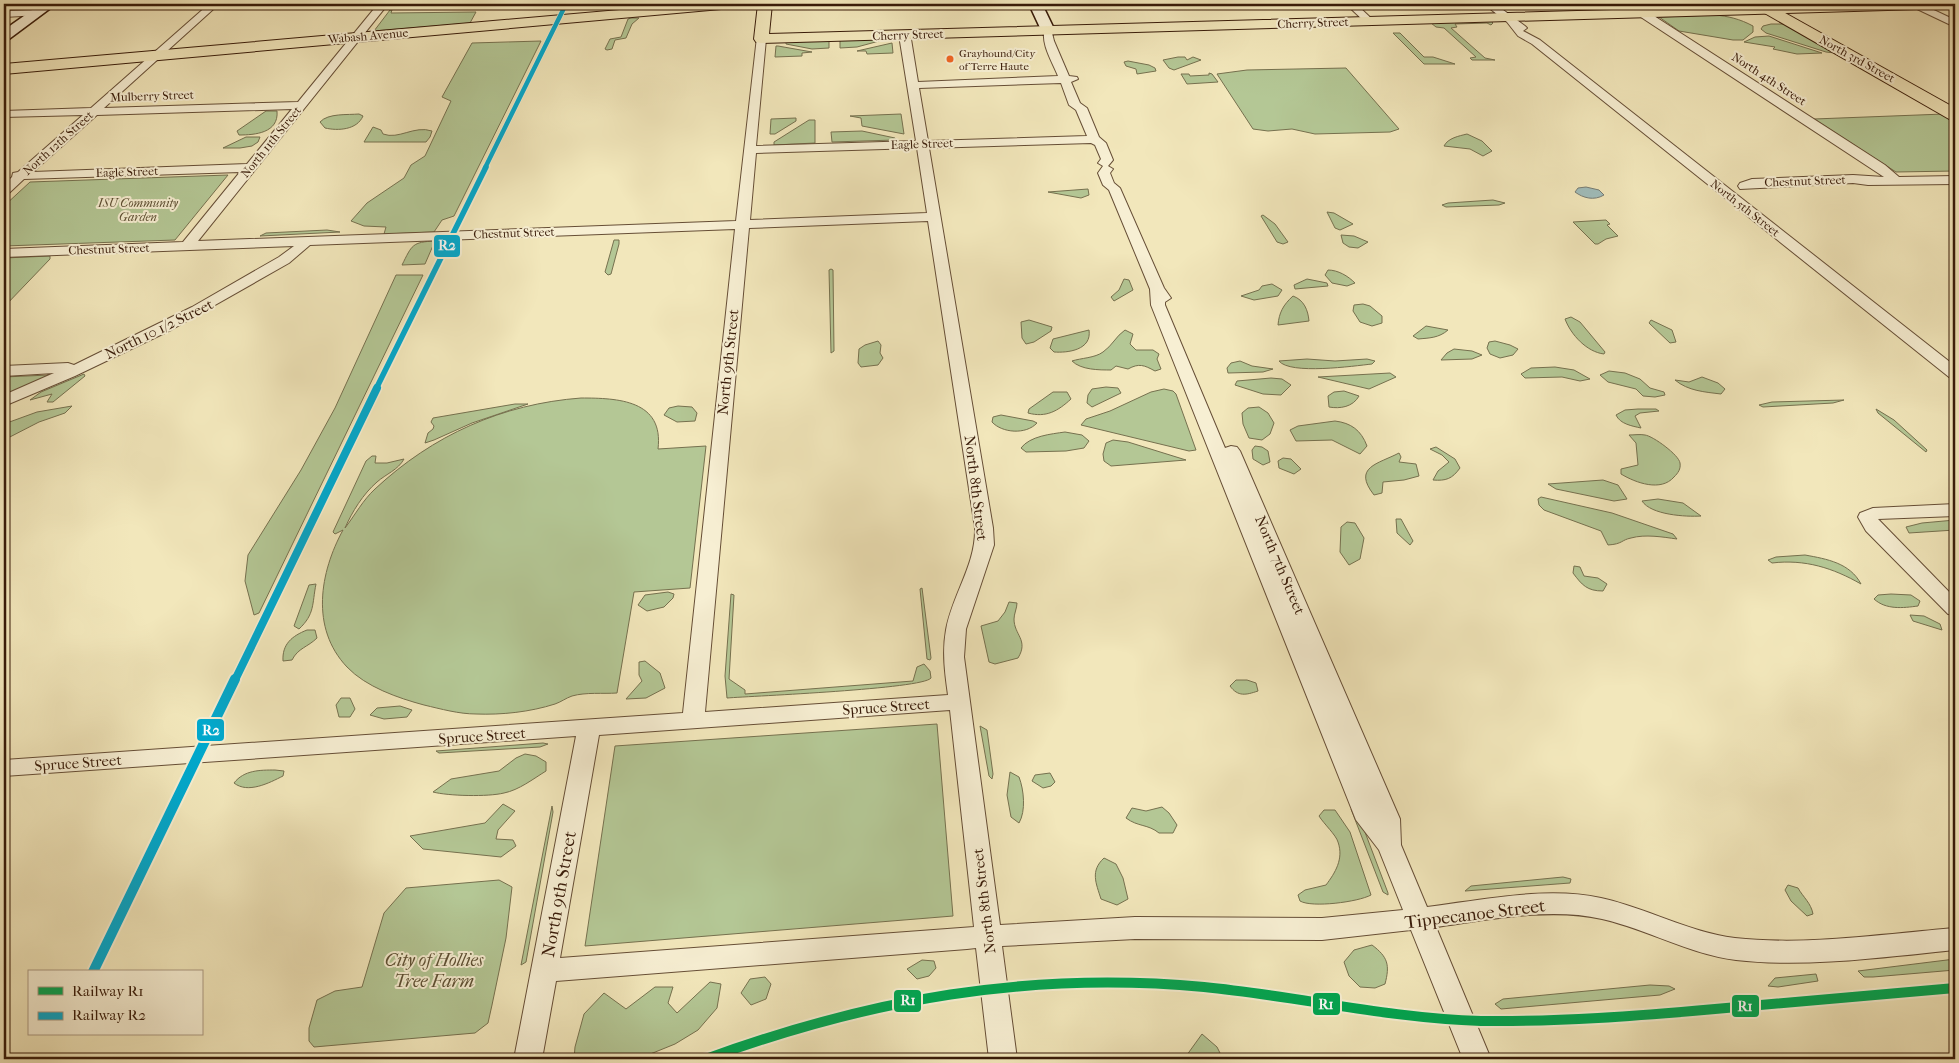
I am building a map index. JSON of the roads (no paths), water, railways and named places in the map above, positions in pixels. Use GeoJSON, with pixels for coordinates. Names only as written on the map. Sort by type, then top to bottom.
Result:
{"type":"FeatureCollection","features":[{"type":"Feature","properties":{"kind":"main road"},"geometry":{"type":"LineString","coordinates":[[4,36],[49,4]]}},
{"type":"Feature","properties":{"kind":"main road","name":"Wabash Avenue"},"geometry":{"type":"LineString","coordinates":[[4,69],[732,4]]}},
{"type":"Feature","properties":{"kind":"main road","name":"North 9th Street"},"geometry":{"type":"LineString","coordinates":[[761,40],[764,4]]}},
{"type":"Feature","properties":{"kind":"main road","name":"North 7th Street"},"geometry":{"type":"LineString","coordinates":[[1036,4],[1049,33]]}},
{"type":"Feature","properties":{"kind":"main road","name":"Cherry Street"},"geometry":{"type":"LineString","coordinates":[[761,40],[904,35],[1049,33],[1369,21],[1508,19],[1773,7],[1955,4]]}},
{"type":"Feature","properties":{"kind":"main road","name":"North 3rd Street"},"geometry":{"type":"LineString","coordinates":[[1773,7],[1955,102]]}},
{"type":"Feature","properties":{"kind":"main road","name":"North 3rd Street"},"geometry":{"type":"LineString","coordinates":[[1773,7],[1955,114]]}},
{"type":"Feature","properties":{"kind":"street"},"geometry":{"type":"LineString","coordinates":[[157,55],[214,4]]}},
{"type":"Feature","properties":{"kind":"street","name":"North 11th Street"},"geometry":{"type":"LineString","coordinates":[[187,246],[384,4]]}},
{"type":"Feature","properties":{"kind":"street"},"geometry":{"type":"LineString","coordinates":[[1351,4],[1369,21]]}},
{"type":"Feature","properties":{"kind":"street","name":"North 5th Street"},"geometry":{"type":"LineString","coordinates":[[1489,4],[1508,19],[1512,26],[1536,42],[1955,374]]}},
{"type":"Feature","properties":{"kind":"street","name":"North 4th Street"},"geometry":{"type":"LineString","coordinates":[[1626,4],[1648,16],[1874,164],[1895,180]]}},
{"type":"Feature","properties":{"kind":"street"},"geometry":{"type":"LineString","coordinates":[[1918,6],[1955,24]]}},
{"type":"Feature","properties":{"kind":"street"},"geometry":{"type":"LineString","coordinates":[[4,14],[37,13]]}},
{"type":"Feature","properties":{"kind":"street","name":"North 7th Street"},"geometry":{"type":"LineString","coordinates":[[1049,33],[1057,40],[1075,105],[1081,108],[1094,139],[1091,144],[1098,160],[1105,166],[1104,172],[1109,184],[1114,188],[1157,289],[1169,305],[1388,819],[1389,845],[1478,1059]]}},
{"type":"Feature","properties":{"kind":"street","name":"North 8th Street"},"geometry":{"type":"LineString","coordinates":[[904,35],[914,85],[985,536],[985,545],[956,629],[954,657],[1003,1059]]}},
{"type":"Feature","properties":{"kind":"street","name":"North 9th Street"},"geometry":{"type":"LineString","coordinates":[[692,721],[761,40]]}},
{"type":"Feature","properties":{"kind":"street","name":"North 12th Street"},"geometry":{"type":"LineString","coordinates":[[4,191],[157,55]]}},
{"type":"Feature","properties":{"kind":"street"},"geometry":{"type":"LineString","coordinates":[[914,85],[1069,79]]}},
{"type":"Feature","properties":{"kind":"street","name":"Mulberry Street"},"geometry":{"type":"LineString","coordinates":[[4,114],[302,105]]}},
{"type":"Feature","properties":{"kind":"street","name":"Eagle Street"},"geometry":{"type":"LineString","coordinates":[[750,150],[1094,139]]}},
{"type":"Feature","properties":{"kind":"street","name":"Eagle Street"},"geometry":{"type":"LineString","coordinates":[[4,177],[250,168]]}},
{"type":"Feature","properties":{"kind":"street","name":"Chestnut Street"},"geometry":{"type":"LineString","coordinates":[[1914,179],[1924,176],[1955,175]]}},
{"type":"Feature","properties":{"kind":"street","name":"Chestnut Street"},"geometry":{"type":"LineString","coordinates":[[1718,187],[1859,183],[1914,179],[1955,180]]}},
{"type":"Feature","properties":{"kind":"street","name":"Chestnut Street"},"geometry":{"type":"LineString","coordinates":[[4,253],[935,217]]}},
{"type":"Feature","properties":{"kind":"street","name":"North 10 1/2 Street"},"geometry":{"type":"LineString","coordinates":[[4,401],[119,350],[215,301],[273,267],[305,242]]}},
{"type":"Feature","properties":{"kind":"street"},"geometry":{"type":"LineString","coordinates":[[4,371],[82,366]]}},
{"type":"Feature","properties":{"kind":"street"},"geometry":{"type":"LineString","coordinates":[[1955,510],[1873,514],[1866,517],[1873,527],[1955,610]]}},
{"type":"Feature","properties":{"kind":"street","name":"Spruce Street"},"geometry":{"type":"LineString","coordinates":[[4,768],[960,702]]}},
{"type":"Feature","properties":{"kind":"street","name":"North 9th Street"},"geometry":{"type":"LineString","coordinates":[[528,1059],[589,728]]}},
{"type":"Feature","properties":{"kind":"street","name":"Tippecanoe Street"},"geometry":{"type":"LineString","coordinates":[[545,970],[988,935],[1114,928],[1313,929],[1392,924],[1419,918],[1468,912],[1569,904],[1604,909],[1685,938],[1716,946],[1750,950],[1778,952],[1844,949],[1955,939]]}},
{"type":"Feature","properties":{"kind":"water"},"geometry":{"type":"Polygon","coordinates":[[[1586,187],[1599,190],[1604,195],[1589,198],[1575,192],[1578,188],[1586,187]]]}},
{"type":"Feature","properties":{"kind":"rail line","name":"R2"},"geometry":{"type":"LineString","coordinates":[[94,970],[566,4]]}},
{"type":"Feature","properties":{"kind":"rail line","name":"R1"},"geometry":{"type":"LineString","coordinates":[[706,1059],[757,1040],[861,1010],[914,999],[1022,985],[1130,983],[1185,986],[1276,996],[1387,1014],[1479,1021],[1571,1020],[1632,1016],[1955,988]]}},
{"type":"Feature","properties":{"kind":"place","name":"Grayhound/City of Terre Haute"},"geometry":{"type":"Point","coordinates":[950,59]}},
{"type":"Feature","properties":{"kind":"park label","name":"ISU Community Garden"},"geometry":{"type":"Point","coordinates":[138,210]}},
{"type":"Feature","properties":{"kind":"park label","name":"City of Hollies Tree Farm"},"geometry":{"type":"Point","coordinates":[434,970]}}]}
